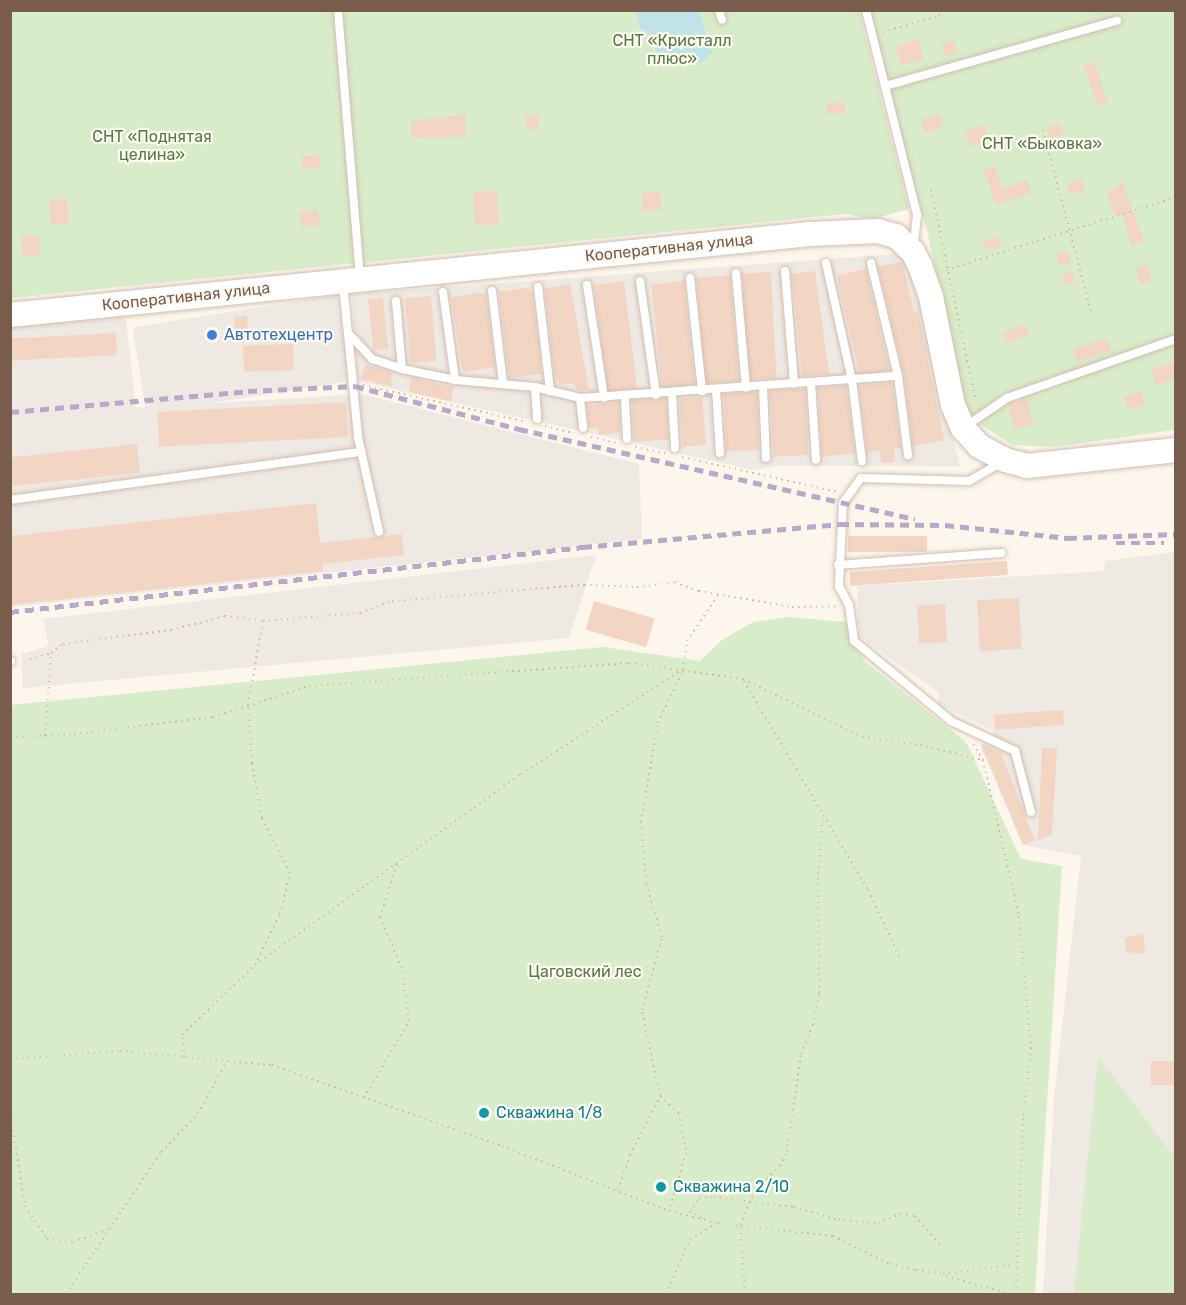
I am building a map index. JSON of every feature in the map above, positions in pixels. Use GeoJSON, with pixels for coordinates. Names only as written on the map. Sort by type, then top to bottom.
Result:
{"type":"FeatureCollection","features":[{"type":"Feature","properties":{"kind":"main road","name":"Кооперативная улица"},"geometry":{"type":"LineString","coordinates":[[10,315],[860,230],[896,236],[913,252]]}},
{"type":"Feature","properties":{"kind":"main road"},"geometry":{"type":"LineString","coordinates":[[913,252],[932,297],[953,405],[963,428],[978,446],[1005,460],[1027,466],[1054,466],[1176,450]]}},
{"type":"Feature","properties":{"kind":"lane"},"geometry":{"type":"LineString","coordinates":[[338,10],[352,280],[350,335],[362,452],[379,532]]}},
{"type":"Feature","properties":{"kind":"lane"},"geometry":{"type":"LineString","coordinates":[[866,10],[917,215],[913,252]]}},
{"type":"Feature","properties":{"kind":"lane"},"geometry":{"type":"LineString","coordinates":[[885,87],[1118,21]]}},
{"type":"Feature","properties":{"kind":"lane"},"geometry":{"type":"LineString","coordinates":[[826,263],[852,380],[862,461]]}},
{"type":"Feature","properties":{"kind":"lane"},"geometry":{"type":"LineString","coordinates":[[871,263],[898,376],[908,455]]}},
{"type":"Feature","properties":{"kind":"lane"},"geometry":{"type":"LineString","coordinates":[[785,271],[794,384]]}},
{"type":"Feature","properties":{"kind":"lane"},"geometry":{"type":"LineString","coordinates":[[736,273],[746,388]]}},
{"type":"Feature","properties":{"kind":"lane"},"geometry":{"type":"LineString","coordinates":[[690,278],[702,392]]}},
{"type":"Feature","properties":{"kind":"lane"},"geometry":{"type":"LineString","coordinates":[[640,281],[656,395]]}},
{"type":"Feature","properties":{"kind":"lane"},"geometry":{"type":"LineString","coordinates":[[587,285],[604,398]]}},
{"type":"Feature","properties":{"kind":"lane"},"geometry":{"type":"LineString","coordinates":[[537,287],[550,391]]}},
{"type":"Feature","properties":{"kind":"lane"},"geometry":{"type":"LineString","coordinates":[[492,291],[502,382]]}},
{"type":"Feature","properties":{"kind":"lane"},"geometry":{"type":"LineString","coordinates":[[443,292],[455,380]]}},
{"type":"Feature","properties":{"kind":"lane"},"geometry":{"type":"LineString","coordinates":[[396,301],[402,369]]}},
{"type":"Feature","properties":{"kind":"lane"},"geometry":{"type":"LineString","coordinates":[[350,335],[372,359],[402,369],[455,380],[502,382],[535,387],[580,398],[624,398],[898,376]]}},
{"type":"Feature","properties":{"kind":"lane"},"geometry":{"type":"LineString","coordinates":[[963,428],[1007,398],[1176,339]]}},
{"type":"Feature","properties":{"kind":"lane"},"geometry":{"type":"LineString","coordinates":[[811,383],[816,460]]}},
{"type":"Feature","properties":{"kind":"lane"},"geometry":{"type":"LineString","coordinates":[[535,387],[537,419]]}},
{"type":"Feature","properties":{"kind":"lane"},"geometry":{"type":"LineString","coordinates":[[763,387],[766,458]]}},
{"type":"Feature","properties":{"kind":"lane"},"geometry":{"type":"LineString","coordinates":[[716,390],[720,453]]}},
{"type":"Feature","properties":{"kind":"lane"},"geometry":{"type":"LineString","coordinates":[[672,394],[675,448]]}},
{"type":"Feature","properties":{"kind":"lane"},"geometry":{"type":"LineString","coordinates":[[580,398],[583,428]]}},
{"type":"Feature","properties":{"kind":"lane"},"geometry":{"type":"LineString","coordinates":[[624,398],[628,442]]}},
{"type":"Feature","properties":{"kind":"lane"},"geometry":{"type":"LineString","coordinates":[[10,500],[362,452]]}},
{"type":"Feature","properties":{"kind":"lane"},"geometry":{"type":"LineString","coordinates":[[1005,460],[969,481],[861,478],[846,494],[838,565],[839,586],[849,605],[854,641],[932,707],[962,727],[1015,751],[1031,812]]}},
{"type":"Feature","properties":{"kind":"lane"},"geometry":{"type":"LineString","coordinates":[[838,565],[1002,553]]}},
{"type":"Feature","properties":{"kind":"path"},"geometry":{"type":"LineString","coordinates":[[872,35],[939,16],[938,10]]}},
{"type":"Feature","properties":{"kind":"path"},"geometry":{"type":"LineString","coordinates":[[1043,130],[1091,312]]}},
{"type":"Feature","properties":{"kind":"path"},"geometry":{"type":"LineString","coordinates":[[931,190],[946,270],[975,397]]}},
{"type":"Feature","properties":{"kind":"path"},"geometry":{"type":"LineString","coordinates":[[946,270],[1170,199]]}},
{"type":"Feature","properties":{"kind":"path"},"geometry":{"type":"LineString","coordinates":[[355,383],[618,443]]}},
{"type":"Feature","properties":{"kind":"path"},"geometry":{"type":"LineString","coordinates":[[628,442],[846,494]]}},
{"type":"Feature","properties":{"kind":"path"},"geometry":{"type":"LineString","coordinates":[[30,659],[51,653],[63,644],[171,630],[225,616],[263,621],[360,613],[392,601],[584,585],[637,587],[675,582],[719,594],[792,607],[849,605]]}},
{"type":"Feature","properties":{"kind":"path"},"geometry":{"type":"LineString","coordinates":[[669,1211],[686,1153],[679,1113],[660,1096],[642,1010],[662,937],[646,883],[640,822],[658,723],[683,670],[687,641],[719,594]]}},
{"type":"Feature","properties":{"kind":"path"},"geometry":{"type":"LineString","coordinates":[[255,965],[280,914],[290,873],[262,818],[248,705],[263,621]]}},
{"type":"Feature","properties":{"kind":"path"},"geometry":{"type":"LineString","coordinates":[[45,736],[51,653]]}},
{"type":"Feature","properties":{"kind":"path"},"geometry":{"type":"LineString","coordinates":[[10,737],[45,736],[213,717],[309,686],[629,663],[743,680],[862,737],[920,745],[983,760]]}},
{"type":"Feature","properties":{"kind":"path"},"geometry":{"type":"LineString","coordinates":[[184,1057],[182,1035],[255,965],[597,723],[683,670]]}},
{"type":"Feature","properties":{"kind":"path"},"geometry":{"type":"LineString","coordinates":[[743,680],[868,890],[900,958]]}},
{"type":"Feature","properties":{"kind":"path"},"geometry":{"type":"LineString","coordinates":[[962,727],[983,760],[1019,916],[1031,1048],[1015,1264],[1016,1294]]}},
{"type":"Feature","properties":{"kind":"path"},"geometry":{"type":"LineString","coordinates":[[745,1294],[740,1225],[754,1192],[780,1167],[787,1152],[801,1054],[813,1025],[819,993],[818,880],[823,815]]}},
{"type":"Feature","properties":{"kind":"path"},"geometry":{"type":"LineString","coordinates":[[364,1098],[409,1021],[402,968],[380,917],[397,863]]}},
{"type":"Feature","properties":{"kind":"path"},"geometry":{"type":"LineString","coordinates":[[10,1059],[120,1051],[272,1065],[669,1211],[718,1223],[834,1236],[890,1264],[944,1275],[1010,1294]]}},
{"type":"Feature","properties":{"kind":"path"},"geometry":{"type":"LineString","coordinates":[[66,1294],[161,1152],[198,1114],[227,1061]]}},
{"type":"Feature","properties":{"kind":"path"},"geometry":{"type":"LineString","coordinates":[[617,1191],[646,1120],[660,1096]]}},
{"type":"Feature","properties":{"kind":"path"},"geometry":{"type":"LineString","coordinates":[[10,1112],[25,1206],[47,1239],[72,1242],[110,1228]]}},
{"type":"Feature","properties":{"kind":"path"},"geometry":{"type":"LineString","coordinates":[[710,1221],[690,1212],[699,1198],[751,1200],[794,1207],[838,1220],[878,1223],[900,1214],[915,1216],[941,1246]]}},
{"type":"Feature","properties":{"kind":"path"},"geometry":{"type":"LineString","coordinates":[[666,1294],[690,1239],[718,1223]]}},
{"type":"Feature","properties":{"kind":"path"},"geometry":{"type":"LineString","coordinates":[[944,1275],[1015,1264]]}},
{"type":"Feature","properties":{"kind":"shaded area"},"geometry":{"type":"Polygon","coordinates":[[[896,254],[908,262],[960,466],[778,466],[753,470],[358,381],[352,294],[896,254]]]}},
{"type":"Feature","properties":{"kind":"shaded area"},"geometry":{"type":"Polygon","coordinates":[[[337,295],[351,381],[146,413],[133,327],[337,295]]]}},
{"type":"Feature","properties":{"kind":"shaded area"},"geometry":{"type":"Polygon","coordinates":[[[125,312],[136,408],[362,394],[639,464],[642,539],[11,607],[10,324],[125,312]]]}},
{"type":"Feature","properties":{"kind":"shaded area"},"geometry":{"type":"Polygon","coordinates":[[[1175,552],[1175,1294],[1043,1294],[1054,1099],[1081,856],[1023,845],[981,748],[995,731],[938,704],[939,693],[866,641],[859,633],[857,586],[1104,571],[1105,561],[1175,552]]]}},
{"type":"Feature","properties":{"kind":"shaded area"},"geometry":{"type":"Polygon","coordinates":[[[596,555],[569,638],[23,688],[21,654],[49,646],[43,619],[596,555]]]}},
{"type":"Feature","properties":{"kind":"green space","name":"СНТ «Поднятая целина»"},"geometry":{"type":"Polygon","coordinates":[[[11,11],[859,11],[909,209],[873,219],[845,214],[11,298],[11,11]]]}},
{"type":"Feature","properties":{"kind":"green space","name":"СНТ «Быковка»"},"geometry":{"type":"Polygon","coordinates":[[[865,11],[1175,11],[1175,430],[1055,447],[1012,445],[968,416],[927,231],[865,11]]]}},
{"type":"Feature","properties":{"kind":"green space","name":"Цаговский лес"},"geometry":{"type":"Polygon","coordinates":[[[789,617],[846,622],[864,661],[966,742],[1021,859],[1062,866],[1035,1294],[11,1294],[11,705],[603,647],[700,661],[722,640],[753,622],[789,617]]]}},
{"type":"Feature","properties":{"kind":"green space"},"geometry":{"type":"Polygon","coordinates":[[[1098,1056],[1175,1158],[1175,1294],[1074,1294],[1098,1056]]]}},
{"type":"Feature","properties":{"kind":"water"},"geometry":{"type":"Polygon","coordinates":[[[635,11],[699,11],[712,52],[704,62],[676,65],[660,61],[649,33],[641,29],[635,11]]]}},
{"type":"Feature","properties":{"kind":"building"},"geometry":{"type":"Polygon","coordinates":[[[918,39],[924,58],[901,65],[895,46],[918,39]]]}},
{"type":"Feature","properties":{"kind":"building"},"geometry":{"type":"Polygon","coordinates":[[[954,40],[958,52],[946,56],[942,44],[954,40]]]}},
{"type":"Feature","properties":{"kind":"building"},"geometry":{"type":"Polygon","coordinates":[[[1094,62],[1108,103],[1098,106],[1084,66],[1094,62]]]}},
{"type":"Feature","properties":{"kind":"building"},"geometry":{"type":"Polygon","coordinates":[[[844,102],[845,113],[827,115],[826,104],[844,102]]]}},
{"type":"Feature","properties":{"kind":"building"},"geometry":{"type":"Polygon","coordinates":[[[466,114],[466,137],[412,138],[411,121],[466,114]]]}},
{"type":"Feature","properties":{"kind":"building"},"geometry":{"type":"Polygon","coordinates":[[[940,114],[944,127],[925,133],[921,120],[940,114]]]}},
{"type":"Feature","properties":{"kind":"building"},"geometry":{"type":"Polygon","coordinates":[[[538,115],[539,129],[526,130],[525,116],[538,115]]]}},
{"type":"Feature","properties":{"kind":"building"},"geometry":{"type":"Polygon","coordinates":[[[1060,123],[1064,135],[1051,140],[1047,127],[1060,123]]]}},
{"type":"Feature","properties":{"kind":"building"},"geometry":{"type":"Polygon","coordinates":[[[984,124],[990,139],[971,147],[965,132],[984,124]]]}},
{"type":"Feature","properties":{"kind":"building"},"geometry":{"type":"Polygon","coordinates":[[[319,155],[320,168],[302,169],[301,156],[319,155]]]}},
{"type":"Feature","properties":{"kind":"building"},"geometry":{"type":"Polygon","coordinates":[[[995,166],[1003,189],[1027,180],[1031,193],[996,205],[983,170],[995,166]]]}},
{"type":"Feature","properties":{"kind":"building"},"geometry":{"type":"Polygon","coordinates":[[[1081,178],[1085,189],[1071,194],[1067,183],[1081,178]]]}},
{"type":"Feature","properties":{"kind":"building"},"geometry":{"type":"Polygon","coordinates":[[[1123,182],[1144,242],[1131,246],[1123,214],[1115,216],[1107,192],[1123,182]]]}},
{"type":"Feature","properties":{"kind":"building"},"geometry":{"type":"Polygon","coordinates":[[[497,191],[499,224],[475,225],[473,192],[497,191]]]}},
{"type":"Feature","properties":{"kind":"building"},"geometry":{"type":"Polygon","coordinates":[[[660,192],[661,210],[643,211],[642,193],[660,192]]]}},
{"type":"Feature","properties":{"kind":"building"},"geometry":{"type":"Polygon","coordinates":[[[67,199],[69,223],[51,224],[49,201],[67,199]]]}},
{"type":"Feature","properties":{"kind":"building"},"geometry":{"type":"Polygon","coordinates":[[[318,209],[320,225],[301,227],[299,211],[318,209]]]}},
{"type":"Feature","properties":{"kind":"building"},"geometry":{"type":"Polygon","coordinates":[[[39,236],[40,255],[22,256],[21,237],[39,236]]]}},
{"type":"Feature","properties":{"kind":"building"},"geometry":{"type":"Polygon","coordinates":[[[998,236],[1001,246],[987,250],[984,240],[998,236]]]}},
{"type":"Feature","properties":{"kind":"building"},"geometry":{"type":"Polygon","coordinates":[[[1067,250],[1071,262],[1060,266],[1056,254],[1067,250]]]}},
{"type":"Feature","properties":{"kind":"building"},"geometry":{"type":"Polygon","coordinates":[[[902,262],[914,312],[918,312],[944,440],[913,446],[904,375],[878,266],[902,262]]]}},
{"type":"Feature","properties":{"kind":"building"},"geometry":{"type":"Polygon","coordinates":[[[1148,265],[1152,282],[1140,284],[1136,268],[1148,265]]]}},
{"type":"Feature","properties":{"kind":"building"},"geometry":{"type":"Polygon","coordinates":[[[866,269],[889,370],[860,377],[837,276],[866,269]]]}},
{"type":"Feature","properties":{"kind":"building"},"geometry":{"type":"Polygon","coordinates":[[[815,271],[829,374],[802,376],[792,274],[815,271]]]}},
{"type":"Feature","properties":{"kind":"building"},"geometry":{"type":"Polygon","coordinates":[[[1072,271],[1076,281],[1066,285],[1062,275],[1072,271]]]}},
{"type":"Feature","properties":{"kind":"building"},"geometry":{"type":"Polygon","coordinates":[[[771,272],[777,378],[748,379],[742,274],[771,272]]]}},
{"type":"Feature","properties":{"kind":"building"},"geometry":{"type":"Polygon","coordinates":[[[730,275],[739,381],[705,384],[696,278],[730,275]]]}},
{"type":"Feature","properties":{"kind":"building"},"geometry":{"type":"Polygon","coordinates":[[[624,281],[637,388],[607,392],[594,285],[624,281]]]}},
{"type":"Feature","properties":{"kind":"building"},"geometry":{"type":"Polygon","coordinates":[[[684,281],[695,384],[662,388],[651,284],[684,281]]]}},
{"type":"Feature","properties":{"kind":"building"},"geometry":{"type":"Polygon","coordinates":[[[570,284],[589,389],[578,391],[572,383],[560,385],[554,373],[545,288],[570,284]]]}},
{"type":"Feature","properties":{"kind":"building"},"geometry":{"type":"Polygon","coordinates":[[[524,288],[532,290],[542,374],[509,378],[499,292],[524,288]]]}},
{"type":"Feature","properties":{"kind":"building"},"geometry":{"type":"Polygon","coordinates":[[[486,294],[495,367],[463,372],[451,297],[486,294]]]}},
{"type":"Feature","properties":{"kind":"building"},"geometry":{"type":"Polygon","coordinates":[[[431,296],[437,361],[411,363],[405,298],[431,296]]]}},
{"type":"Feature","properties":{"kind":"building"},"geometry":{"type":"Polygon","coordinates":[[[383,298],[388,349],[373,350],[368,300],[383,298]]]}},
{"type":"Feature","properties":{"kind":"building"},"geometry":{"type":"Polygon","coordinates":[[[247,316],[248,332],[235,333],[234,317],[247,316]]]}},
{"type":"Feature","properties":{"kind":"building"},"geometry":{"type":"Polygon","coordinates":[[[1025,324],[1029,335],[1007,343],[1002,332],[1025,324]]]}},
{"type":"Feature","properties":{"kind":"building"},"geometry":{"type":"Polygon","coordinates":[[[116,333],[117,355],[10,361],[10,339],[116,333]]]}},
{"type":"Feature","properties":{"kind":"building"},"geometry":{"type":"Polygon","coordinates":[[[1107,338],[1111,350],[1077,361],[1073,349],[1107,338]]]}},
{"type":"Feature","properties":{"kind":"building"},"geometry":{"type":"Polygon","coordinates":[[[293,344],[294,370],[244,372],[243,346],[293,344]]]}},
{"type":"Feature","properties":{"kind":"building"},"geometry":{"type":"Polygon","coordinates":[[[1176,361],[1176,378],[1156,385],[1151,369],[1176,361]]]}},
{"type":"Feature","properties":{"kind":"building"},"geometry":{"type":"Polygon","coordinates":[[[365,365],[391,372],[392,387],[361,379],[365,365]]]}},
{"type":"Feature","properties":{"kind":"building"},"geometry":{"type":"Polygon","coordinates":[[[412,378],[454,388],[451,401],[409,392],[412,378]]]}},
{"type":"Feature","properties":{"kind":"building"},"geometry":{"type":"Polygon","coordinates":[[[892,383],[901,448],[894,449],[895,462],[881,463],[880,451],[867,452],[859,385],[892,383]]]}},
{"type":"Feature","properties":{"kind":"building"},"geometry":{"type":"Polygon","coordinates":[[[846,386],[855,453],[822,457],[818,388],[846,386]]]}},
{"type":"Feature","properties":{"kind":"building"},"geometry":{"type":"Polygon","coordinates":[[[805,389],[808,455],[774,457],[770,391],[805,389]]]}},
{"type":"Feature","properties":{"kind":"building"},"geometry":{"type":"Polygon","coordinates":[[[1141,391],[1145,404],[1128,410],[1124,396],[1141,391]]]}},
{"type":"Feature","properties":{"kind":"building"},"geometry":{"type":"Polygon","coordinates":[[[757,392],[759,450],[726,451],[724,393],[757,392]]]}},
{"type":"Feature","properties":{"kind":"building"},"geometry":{"type":"Polygon","coordinates":[[[702,397],[706,445],[683,447],[679,399],[702,397]]]}},
{"type":"Feature","properties":{"kind":"building"},"geometry":{"type":"Polygon","coordinates":[[[666,398],[668,440],[634,442],[632,400],[666,398]]]}},
{"type":"Feature","properties":{"kind":"building"},"geometry":{"type":"Polygon","coordinates":[[[1027,399],[1033,425],[1015,430],[1008,403],[1027,399]]]}},
{"type":"Feature","properties":{"kind":"building"},"geometry":{"type":"Polygon","coordinates":[[[346,402],[348,437],[159,447],[157,412],[346,402]]]}},
{"type":"Feature","properties":{"kind":"building"},"geometry":{"type":"Polygon","coordinates":[[[619,402],[620,433],[599,435],[598,427],[589,428],[587,406],[619,402]]]}},
{"type":"Feature","properties":{"kind":"building"},"geometry":{"type":"Polygon","coordinates":[[[137,444],[140,473],[13,486],[10,457],[137,444]]]}},
{"type":"Feature","properties":{"kind":"building"},"geometry":{"type":"Polygon","coordinates":[[[316,503],[320,543],[402,534],[404,555],[323,564],[323,571],[10,605],[10,536],[316,503]]]}},
{"type":"Feature","properties":{"kind":"building"},"geometry":{"type":"Polygon","coordinates":[[[848,536],[927,536],[927,552],[848,552],[848,536]]]}},
{"type":"Feature","properties":{"kind":"building"},"geometry":{"type":"Polygon","coordinates":[[[1007,561],[1008,575],[850,586],[849,572],[1007,561]]]}},
{"type":"Feature","properties":{"kind":"building"},"geometry":{"type":"Polygon","coordinates":[[[1019,598],[1022,649],[980,651],[977,600],[1019,598]]]}},
{"type":"Feature","properties":{"kind":"building"},"geometry":{"type":"Polygon","coordinates":[[[594,601],[655,618],[646,647],[586,630],[594,601]]]}},
{"type":"Feature","properties":{"kind":"building"},"geometry":{"type":"Polygon","coordinates":[[[945,604],[947,642],[919,643],[917,605],[945,604]]]}},
{"type":"Feature","properties":{"kind":"building"},"geometry":{"type":"Polygon","coordinates":[[[1063,710],[1064,725],[995,730],[994,715],[1063,710]]]}},
{"type":"Feature","properties":{"kind":"building"},"geometry":{"type":"Polygon","coordinates":[[[981,744],[1001,752],[1035,841],[1023,845],[981,744]]]}},
{"type":"Feature","properties":{"kind":"building"},"geometry":{"type":"Polygon","coordinates":[[[1042,748],[1057,748],[1052,835],[1038,840],[1042,748]]]}},
{"type":"Feature","properties":{"kind":"building"},"geometry":{"type":"Polygon","coordinates":[[[1143,933],[1145,954],[1126,952],[1125,938],[1143,933]]]}},
{"type":"Feature","properties":{"kind":"building"},"geometry":{"type":"Polygon","coordinates":[[[1151,1061],[1176,1061],[1176,1085],[1151,1085],[1151,1061]]]}},
{"type":"Feature","properties":{"kind":"railway"},"geometry":{"type":"LineString","coordinates":[[10,412],[248,391],[355,386],[519,429],[915,519]]}},
{"type":"Feature","properties":{"kind":"railway"},"geometry":{"type":"LineString","coordinates":[[10,612],[583,547],[840,524],[945,525],[1068,538],[1176,534]]}},
{"type":"Feature","properties":{"kind":"railway"},"geometry":{"type":"LineString","coordinates":[[1116,543],[1164,543]]}},
{"type":"Feature","properties":{"kind":"place","name":"Автотехцентр"},"geometry":{"type":"Point","coordinates":[212,335]}},
{"type":"Feature","properties":{"kind":"place","name":"Скважина 1/8"},"geometry":{"type":"Point","coordinates":[484,1113]}},
{"type":"Feature","properties":{"kind":"place","name":"Скважина 2/10"},"geometry":{"type":"Point","coordinates":[661,1187]}},
{"type":"Feature","properties":{"kind":"park label","name":"СНТ «Кристалл плюс»"},"geometry":{"type":"Point","coordinates":[672,50]}}]}
